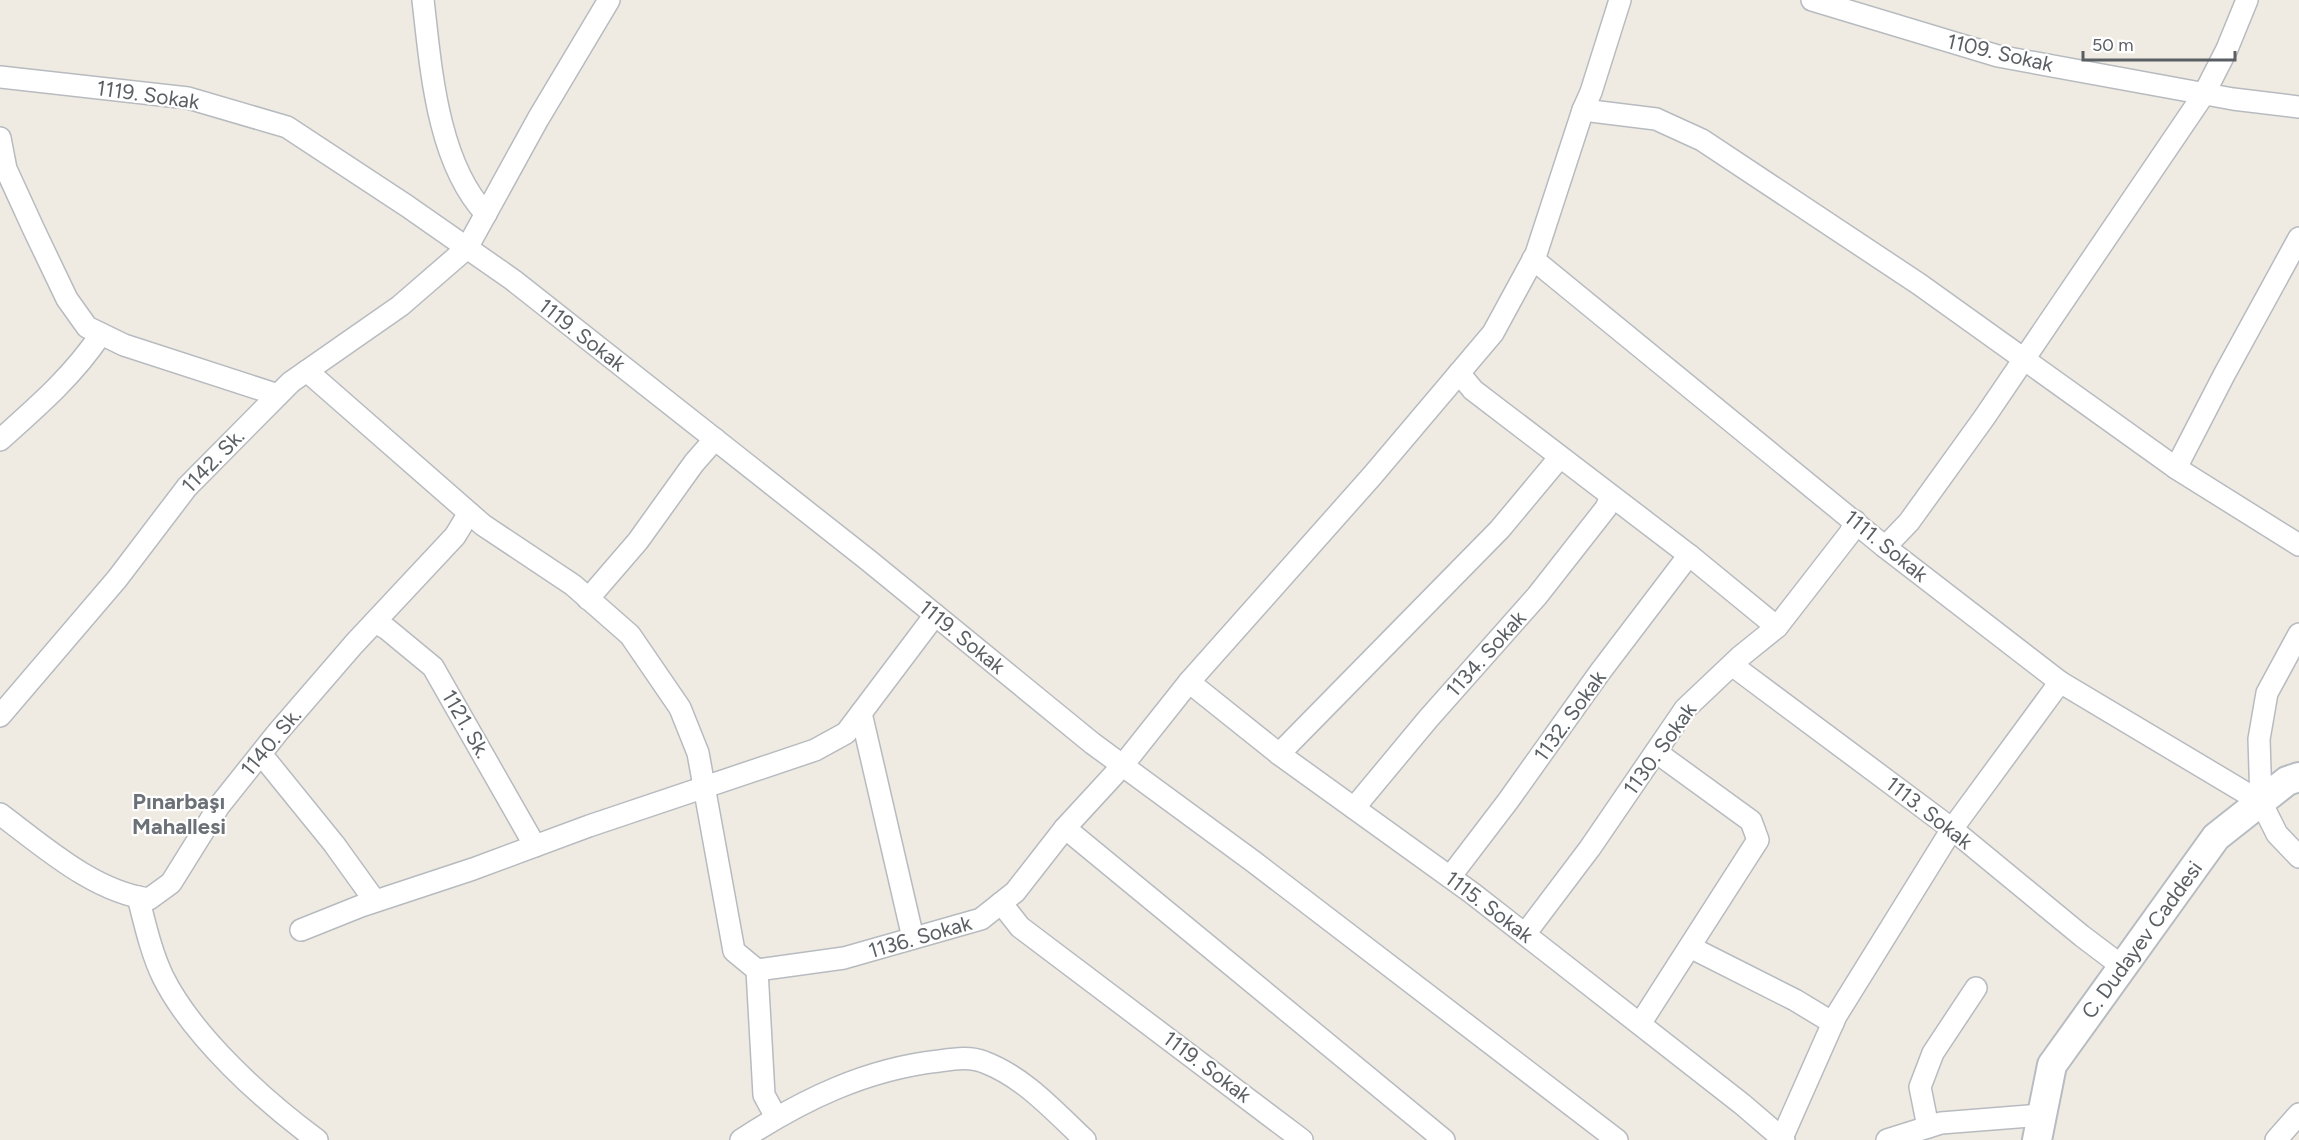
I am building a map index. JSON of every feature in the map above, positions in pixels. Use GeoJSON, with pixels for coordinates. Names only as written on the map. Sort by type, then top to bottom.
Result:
{"type":"FeatureCollection","features":[{"type":"Feature","properties":{"kind":"street"},"geometry":{"type":"LineString","coordinates":[[423,0],[437,109],[457,167],[473,201],[486,214]]}},
{"type":"Feature","properties":{"kind":"street","name":"1142. Sk."},"geometry":{"type":"LineString","coordinates":[[0,716],[117,579],[187,487],[278,395],[291,382],[400,306],[467,248],[538,119],[609,0]]}},
{"type":"Feature","properties":{"kind":"street","name":"1136. Sokak"},"geometry":{"type":"LineString","coordinates":[[757,970],[844,958],[981,919],[1015,892],[1065,828],[1123,765],[1189,682],[1372,476],[1493,333],[1533,259],[1583,110],[1591,93],[1620,0]]}},
{"type":"Feature","properties":{"kind":"street","name":"1109. Sokak"},"geometry":{"type":"LineString","coordinates":[[1812,0],[1998,56],[2204,94],[2299,107]]}},
{"type":"Feature","properties":{"kind":"street"},"geometry":{"type":"LineString","coordinates":[[1885,547],[1909,522],[1984,418],[2204,94],[2247,0]]}},
{"type":"Feature","properties":{"kind":"street","name":"1119. Sokak"},"geometry":{"type":"LineString","coordinates":[[0,76],[188,98],[287,127],[513,280],[715,439],[1092,743],[1264,869],[1617,1140]]}},
{"type":"Feature","properties":{"kind":"street"},"geometry":{"type":"LineString","coordinates":[[1583,110],[1656,119],[1702,140],[1919,284],[2176,468],[2299,546]]}},
{"type":"Feature","properties":{"kind":"street"},"geometry":{"type":"LineString","coordinates":[[0,138],[6,170],[67,299],[87,327],[124,345],[278,395]]}},
{"type":"Feature","properties":{"kind":"street"},"geometry":{"type":"LineString","coordinates":[[2176,468],[2299,238]]}},
{"type":"Feature","properties":{"kind":"street","name":"1111. Sokak"},"geometry":{"type":"LineString","coordinates":[[1533,259],[1885,547],[2060,682],[2261,802]]}},
{"type":"Feature","properties":{"kind":"street"},"geometry":{"type":"LineString","coordinates":[[0,440],[57,388],[87,355],[101,334]]}},
{"type":"Feature","properties":{"kind":"street"},"geometry":{"type":"LineString","coordinates":[[307,371],[483,525],[573,585],[630,635],[680,708],[698,753],[734,951],[757,970],[764,1095],[776,1117]]}},
{"type":"Feature","properties":{"kind":"street"},"geometry":{"type":"LineString","coordinates":[[1459,373],[1473,390],[1689,555],[1777,627]]}},
{"type":"Feature","properties":{"kind":"street"},"geometry":{"type":"LineString","coordinates":[[588,599],[638,541],[694,463],[715,439]]}},
{"type":"Feature","properties":{"kind":"street"},"geometry":{"type":"LineString","coordinates":[[1279,754],[1500,529],[1560,457]]}},
{"type":"Feature","properties":{"kind":"street","name":"1134. Sokak"},"geometry":{"type":"LineString","coordinates":[[1354,808],[1428,719],[1537,596],[1606,508],[1611,496]]}},
{"type":"Feature","properties":{"kind":"street","name":"1140. Sk."},"geometry":{"type":"LineString","coordinates":[[138,897],[149,899],[171,883],[219,806],[375,622],[455,536],[469,513]]}},
{"type":"Feature","properties":{"kind":"street","name":"1130. Sokak"},"geometry":{"type":"LineString","coordinates":[[1525,934],[1590,848],[1685,710],[1732,665],[1777,627],[1850,533],[1855,521]]}},
{"type":"Feature","properties":{"kind":"street","name":"1132. Sokak"},"geometry":{"type":"LineString","coordinates":[[1450,877],[1689,555]]}},
{"type":"Feature","properties":{"kind":"street"},"geometry":{"type":"LineString","coordinates":[[301,930],[375,902],[815,750],[846,733],[935,615]]}},
{"type":"Feature","properties":{"kind":"street","name":"1121. Sk."},"geometry":{"type":"LineString","coordinates":[[375,622],[387,629],[433,667],[535,846]]}},
{"type":"Feature","properties":{"kind":"street"},"geometry":{"type":"LineString","coordinates":[[2299,634],[2267,693],[2259,740],[2261,802],[2277,834],[2299,857]]}},
{"type":"Feature","properties":{"kind":"street","name":"1113. Sokak"},"geometry":{"type":"LineString","coordinates":[[1732,665],[1952,829],[2123,967]]}},
{"type":"Feature","properties":{"kind":"street","name":"1115. Sokak"},"geometry":{"type":"LineString","coordinates":[[1189,682],[1279,754],[1525,934],[1742,1104],[1783,1139]]}},
{"type":"Feature","properties":{"kind":"street"},"geometry":{"type":"LineString","coordinates":[[1783,1139],[1833,1023],[1952,829],[2060,682]]}},
{"type":"Feature","properties":{"kind":"street"},"geometry":{"type":"LineString","coordinates":[[861,713],[913,938]]}},
{"type":"Feature","properties":{"kind":"street"},"geometry":{"type":"LineString","coordinates":[[1640,1024],[1758,840],[1751,821],[1656,752]]}},
{"type":"Feature","properties":{"kind":"street"},"geometry":{"type":"LineString","coordinates":[[261,754],[334,844],[375,902]]}},
{"type":"Feature","properties":{"kind":"street","name":"C. Dudayev Caddesi"},"geometry":{"type":"LineString","coordinates":[[2040,1128],[2052,1065],[2216,837],[2287,782],[2299,777]]}},
{"type":"Feature","properties":{"kind":"street"},"geometry":{"type":"LineString","coordinates":[[0,814],[46,849],[97,882],[128,896],[138,897],[150,943],[162,976],[180,1008],[225,1059],[294,1123],[317,1140]]}},
{"type":"Feature","properties":{"kind":"street"},"geometry":{"type":"LineString","coordinates":[[1065,828],[1444,1140]]}},
{"type":"Feature","properties":{"kind":"street","name":"1119. Sokak"},"geometry":{"type":"LineString","coordinates":[[1001,903],[1020,927],[1302,1140]]}},
{"type":"Feature","properties":{"kind":"street"},"geometry":{"type":"LineString","coordinates":[[1690,947],[1796,1000],[1833,1023]]}},
{"type":"Feature","properties":{"kind":"street"},"geometry":{"type":"LineString","coordinates":[[1928,1127],[1920,1086],[1933,1053],[1976,988]]}},
{"type":"Feature","properties":{"kind":"street"},"geometry":{"type":"LineString","coordinates":[[741,1140],[776,1117],[860,1077],[908,1064],[960,1058],[982,1061],[1007,1072],[1031,1090],[1085,1140]]}},
{"type":"Feature","properties":{"kind":"street"},"geometry":{"type":"LineString","coordinates":[[2276,1140],[2299,1114]]}},
{"type":"Feature","properties":{"kind":"street"},"geometry":{"type":"LineString","coordinates":[[1887,1140],[1941,1123],[2040,1128]]}},
{"type":"Feature","properties":{"kind":"district","name":"Pınarbaşı Mahallesi"},"geometry":{"type":"Point","coordinates":[179,814]}}]}
